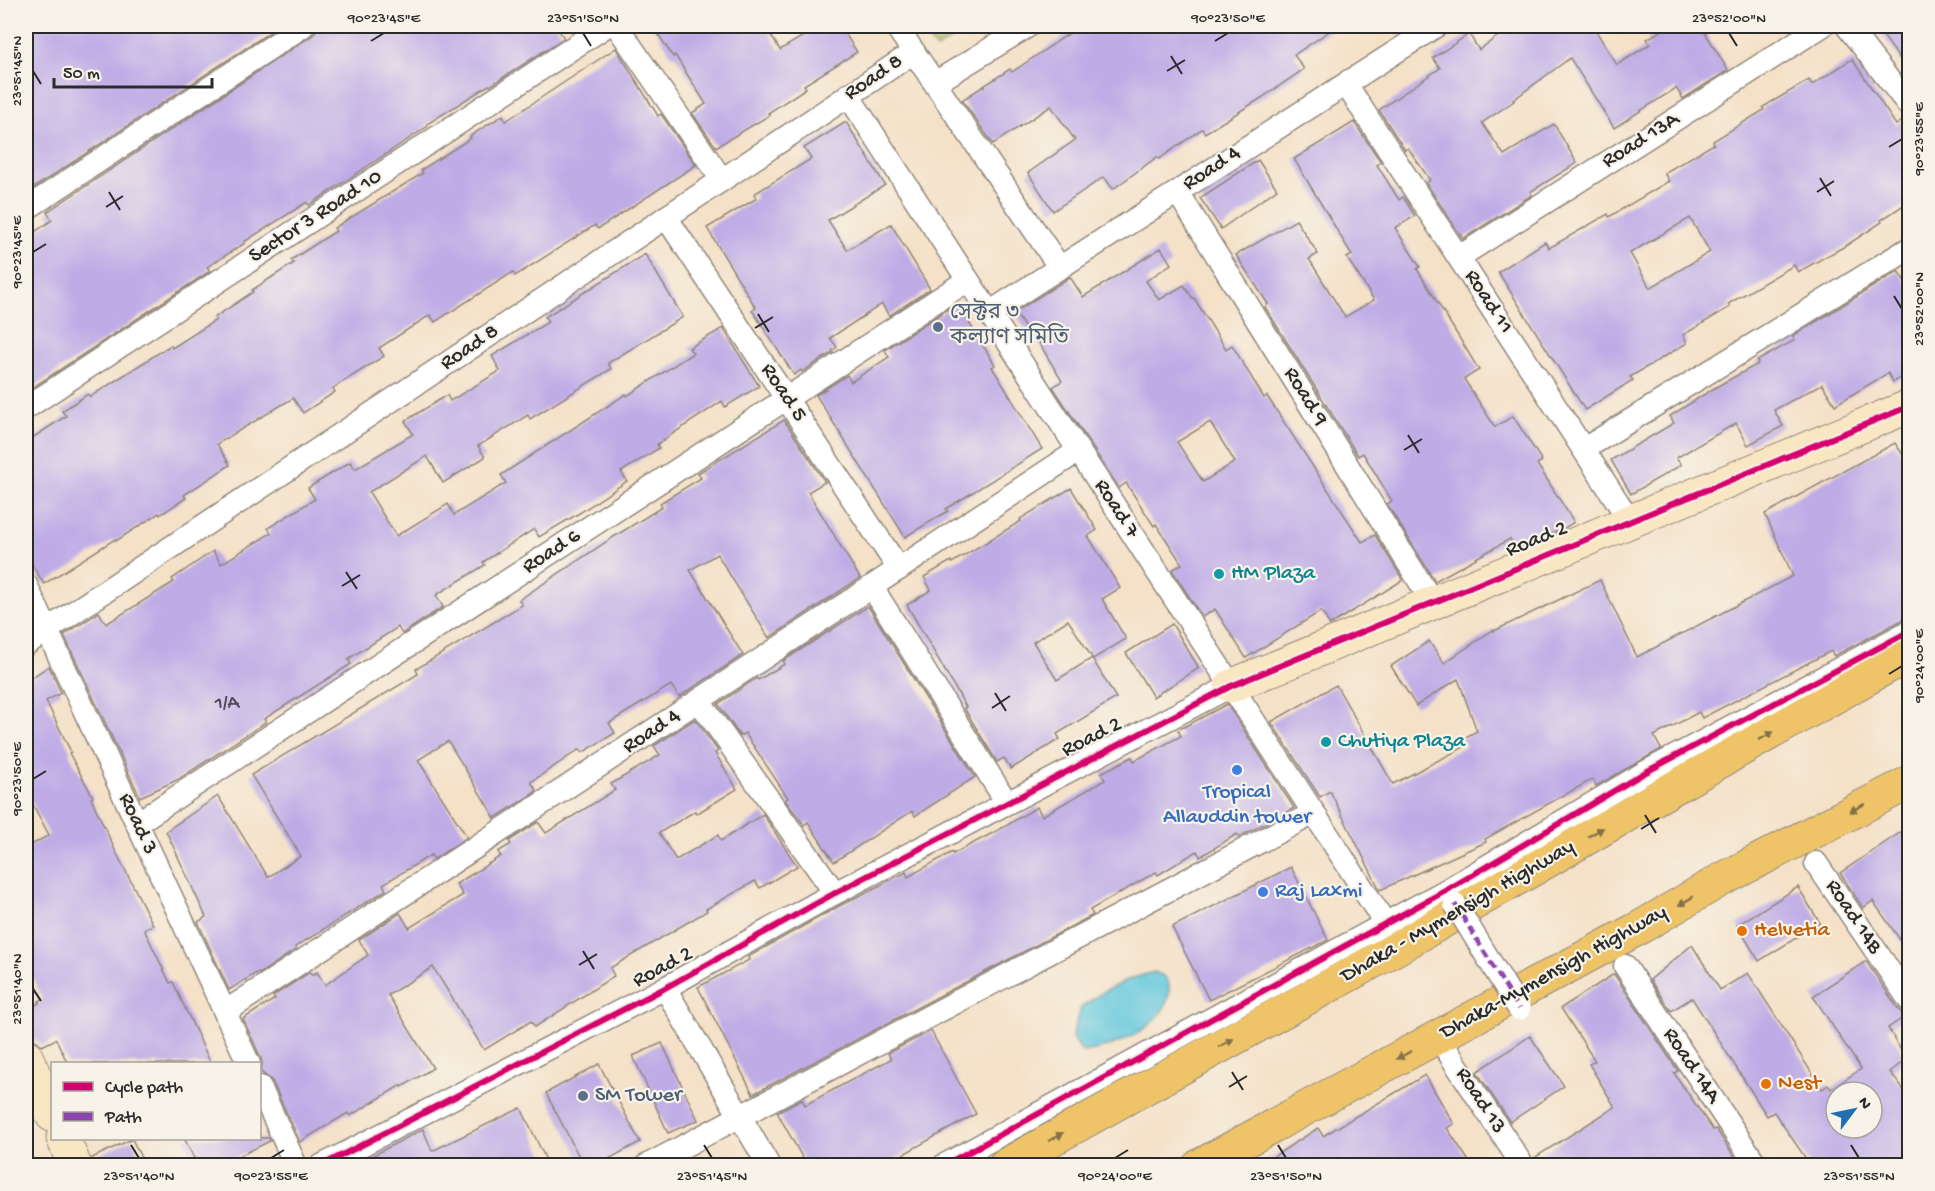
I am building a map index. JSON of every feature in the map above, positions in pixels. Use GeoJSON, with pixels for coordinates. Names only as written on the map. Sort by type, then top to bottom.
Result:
{"type":"FeatureCollection","features":[{"type":"Feature","properties":{"kind":"highway","name":"Dhaka - Mymensigh Highway"},"geometry":{"type":"LineString","coordinates":[[1004,1166],[1383,956],[1910,654]]}},
{"type":"Feature","properties":{"kind":"highway","name":"Dhaka-Mymensigh Highway"},"geometry":{"type":"LineString","coordinates":[[1199,1166],[1639,928],[1719,881],[1910,782]]}},
{"type":"Feature","properties":{"kind":"street"},"geometry":{"type":"LineString","coordinates":[[26,209],[303,26]]}},
{"type":"Feature","properties":{"kind":"street","name":"Sector 3 Road 10"},"geometry":{"type":"LineString","coordinates":[[26,408],[606,26]]}},
{"type":"Feature","properties":{"kind":"street"},"geometry":{"type":"LineString","coordinates":[[617,26],[722,180]]}},
{"type":"Feature","properties":{"kind":"street"},"geometry":{"type":"LineString","coordinates":[[896,26],[1059,268]]}},
{"type":"Feature","properties":{"kind":"street"},"geometry":{"type":"LineString","coordinates":[[935,83],[1028,26]]}},
{"type":"Feature","properties":{"kind":"street","name":"Road 4"},"geometry":{"type":"LineString","coordinates":[[989,313],[1436,26]]}},
{"type":"Feature","properties":{"kind":"street","name":"Road 13A"},"geometry":{"type":"LineString","coordinates":[[1459,257],[1822,26]]}},
{"type":"Feature","properties":{"kind":"street"},"geometry":{"type":"LineString","coordinates":[[1847,26],[1910,107]]}},
{"type":"Feature","properties":{"kind":"street","name":"Road 8"},"geometry":{"type":"LineString","coordinates":[[26,644],[914,52]]}},
{"type":"Feature","properties":{"kind":"street","name":"Road 11"},"geometry":{"type":"LineString","coordinates":[[1349,81],[1351,92],[1630,521]]}},
{"type":"Feature","properties":{"kind":"street","name":"Road 7"},"geometry":{"type":"LineString","coordinates":[[848,95],[1385,923]]}},
{"type":"Feature","properties":{"kind":"street","name":"Road 9"},"geometry":{"type":"LineString","coordinates":[[1182,189],[1180,196],[1433,603]]}},
{"type":"Feature","properties":{"kind":"street","name":"Road 5"},"geometry":{"type":"LineString","coordinates":[[666,217],[899,569]]}},
{"type":"Feature","properties":{"kind":"street"},"geometry":{"type":"LineString","coordinates":[[1584,449],[1910,248]]}},
{"type":"Feature","properties":{"kind":"street","name":"Road 6"},"geometry":{"type":"LineString","coordinates":[[137,823],[968,280]]}},
{"type":"Feature","properties":{"kind":"street","name":"Road 2"},"geometry":{"type":"LineString","coordinates":[[321,1166],[665,988],[835,893],[1231,686],[1910,406]]}},
{"type":"Feature","properties":{"kind":"street","name":"Road 4"},"geometry":{"type":"LineString","coordinates":[[225,1012],[1078,451]]}},
{"type":"Feature","properties":{"kind":"street","name":"Road 3"},"geometry":{"type":"LineString","coordinates":[[26,585],[248,1062]]}},
{"type":"Feature","properties":{"kind":"street"},"geometry":{"type":"LineString","coordinates":[[872,587],[1007,803]]}},
{"type":"Feature","properties":{"kind":"street"},"geometry":{"type":"LineString","coordinates":[[943,1166],[1446,890],[1644,773],[1910,631]]}},
{"type":"Feature","properties":{"kind":"street"},"geometry":{"type":"LineString","coordinates":[[699,701],[835,893]]}},
{"type":"Feature","properties":{"kind":"street"},"geometry":{"type":"LineString","coordinates":[[646,1166],[1314,813]]}},
{"type":"Feature","properties":{"kind":"street","name":"Road 14B"},"geometry":{"type":"LineString","coordinates":[[1816,862],[1910,1001]]}},
{"type":"Feature","properties":{"kind":"street"},"geometry":{"type":"LineString","coordinates":[[1455,904],[1519,1009]]}},
{"type":"Feature","properties":{"kind":"street","name":"Road 14A"},"geometry":{"type":"LineString","coordinates":[[1625,966],[1756,1166]]}},
{"type":"Feature","properties":{"kind":"street"},"geometry":{"type":"LineString","coordinates":[[665,988],[769,1166]]}},
{"type":"Feature","properties":{"kind":"street","name":"Road 13"},"geometry":{"type":"LineString","coordinates":[[1440,1036],[1522,1166]]}},
{"type":"Feature","properties":{"kind":"street"},"geometry":{"type":"LineString","coordinates":[[26,1056],[51,1113]]}},
{"type":"Feature","properties":{"kind":"street"},"geometry":{"type":"LineString","coordinates":[[261,1089],[296,1166]]}},
{"type":"Feature","properties":{"kind":"street"},"geometry":{"type":"LineString","coordinates":[[64,1140],[75,1166]]}},
{"type":"Feature","properties":{"kind":"green space"},"geometry":{"type":"Polygon","coordinates":[[[919,26],[972,26],[936,49],[919,26]]]}},
{"type":"Feature","properties":{"kind":"water"},"geometry":{"type":"Polygon","coordinates":[[[1154,972],[1165,977],[1169,984],[1167,1001],[1161,1013],[1138,1033],[1124,1040],[1082,1052],[1073,1038],[1081,1008],[1103,992],[1130,979],[1154,972]]]}},
{"type":"Feature","properties":{"kind":"building"},"geometry":{"type":"Polygon","coordinates":[[[26,26],[279,26],[32,189],[26,178],[26,26]]]}},
{"type":"Feature","properties":{"kind":"building"},"geometry":{"type":"Polygon","coordinates":[[[316,26],[556,26],[564,38],[427,124],[428,126],[309,205],[307,202],[244,242],[207,267],[210,271],[26,392],[26,238],[52,220],[47,212],[310,37],[315,33],[316,26]]]}},
{"type":"Feature","properties":{"kind":"building"},"geometry":{"type":"Polygon","coordinates":[[[653,26],[765,26],[780,50],[820,26],[840,26],[857,52],[804,85],[806,88],[768,113],[770,115],[716,147],[692,113],[706,104],[675,55],[673,57],[653,26]]]}},
{"type":"Feature","properties":{"kind":"building"},"geometry":{"type":"Polygon","coordinates":[[[1066,26],[1337,26],[1294,55],[1304,69],[1263,97],[1205,133],[1202,129],[1159,159],[1157,157],[1113,189],[1104,177],[1053,211],[1028,173],[1075,140],[1051,106],[993,144],[962,100],[1010,69],[1012,72],[1071,32],[1066,26]]]}},
{"type":"Feature","properties":{"kind":"building"},"geometry":{"type":"Polygon","coordinates":[[[1512,26],[1593,26],[1617,65],[1650,44],[1647,39],[1669,26],[1701,26],[1728,70],[1683,99],[1676,88],[1614,128],[1570,58],[1482,123],[1504,155],[1554,124],[1577,163],[1530,192],[1532,195],[1463,239],[1426,183],[1430,180],[1408,148],[1405,150],[1379,110],[1440,68],[1433,58],[1469,34],[1479,50],[1512,26]]]}},
{"type":"Feature","properties":{"kind":"building"},"geometry":{"type":"Polygon","coordinates":[[[1876,26],[1910,26],[1910,73],[1876,26]]]}},
{"type":"Feature","properties":{"kind":"building"},"geometry":{"type":"Polygon","coordinates":[[[616,48],[658,116],[661,114],[696,165],[598,229],[595,225],[515,276],[513,272],[435,322],[430,315],[379,348],[384,356],[333,388],[335,392],[303,413],[293,398],[217,444],[230,465],[184,495],[186,498],[160,515],[159,513],[116,541],[115,539],[44,584],[26,556],[26,442],[66,416],[62,411],[88,394],[90,397],[171,345],[172,348],[216,320],[215,317],[294,263],[291,260],[336,231],[334,228],[423,173],[421,170],[471,138],[470,136],[503,115],[506,121],[616,48]]]}},
{"type":"Feature","properties":{"kind":"building"},"geometry":{"type":"Polygon","coordinates":[[[1852,59],[1896,125],[1905,119],[1910,120],[1910,201],[1847,245],[1798,272],[1794,265],[1728,304],[1730,307],[1683,335],[1687,343],[1630,377],[1633,380],[1585,410],[1498,272],[1545,242],[1549,248],[1608,214],[1609,217],[1669,181],[1664,173],[1714,144],[1713,141],[1764,110],[1763,107],[1809,80],[1812,85],[1852,59]],[[1690,218],[1630,253],[1650,288],[1710,252],[1690,218]]]}},
{"type":"Feature","properties":{"kind":"building"},"geometry":{"type":"Polygon","coordinates":[[[846,122],[885,185],[828,220],[847,250],[891,224],[930,289],[889,316],[882,304],[830,338],[837,347],[833,352],[794,375],[752,310],[756,308],[707,228],[757,198],[754,194],[811,159],[804,148],[846,122]]]}},
{"type":"Feature","properties":{"kind":"building"},"geometry":{"type":"Polygon","coordinates":[[[1354,122],[1381,162],[1377,165],[1399,200],[1403,197],[1415,216],[1395,228],[1420,267],[1417,269],[1479,370],[1464,379],[1495,427],[1513,416],[1542,461],[1537,464],[1574,522],[1563,529],[1516,548],[1510,539],[1435,581],[1387,504],[1392,501],[1363,453],[1358,456],[1265,307],[1268,304],[1236,255],[1296,220],[1318,254],[1309,259],[1345,317],[1374,300],[1347,258],[1352,255],[1294,159],[1354,122]]]}},
{"type":"Feature","properties":{"kind":"building"},"geometry":{"type":"Polygon","coordinates":[[[1258,160],[1277,189],[1221,229],[1200,198],[1258,160]]]}},
{"type":"Feature","properties":{"kind":"building"},"geometry":{"type":"Polygon","coordinates":[[[1161,248],[1171,264],[1146,281],[1159,300],[1184,285],[1226,349],[1232,345],[1264,398],[1267,396],[1362,542],[1375,535],[1403,580],[1330,625],[1321,611],[1246,658],[1215,609],[1202,617],[1172,570],[1182,564],[1126,483],[1119,488],[1053,387],[1062,381],[1032,331],[1028,333],[1015,312],[1070,277],[1083,297],[1161,248]],[[1210,422],[1177,442],[1203,482],[1235,462],[1210,422]]]}},
{"type":"Feature","properties":{"kind":"building"},"geometry":{"type":"Polygon","coordinates":[[[645,254],[683,317],[608,363],[611,369],[530,419],[528,415],[478,446],[485,457],[443,483],[427,456],[369,492],[396,536],[448,504],[454,515],[506,483],[501,475],[693,353],[689,348],[723,328],[759,386],[725,407],[722,401],[657,444],[659,448],[621,472],[627,481],[581,512],[539,537],[534,529],[483,562],[485,565],[436,595],[443,607],[402,634],[398,627],[348,659],[351,664],[264,719],[266,722],[179,779],[140,797],[64,635],[99,612],[106,624],[174,582],[172,579],[213,551],[221,564],[271,533],[268,528],[315,499],[308,488],[350,462],[355,469],[413,434],[405,421],[447,395],[450,401],[500,371],[492,356],[548,322],[545,317],[645,254]]]}},
{"type":"Feature","properties":{"kind":"building"},"geometry":{"type":"Polygon","coordinates":[[[1898,271],[1910,289],[1910,373],[1893,382],[1888,373],[1835,405],[1822,384],[1774,410],[1783,426],[1748,445],[1736,423],[1676,458],[1681,465],[1631,494],[1611,460],[1674,423],[1670,416],[1758,364],[1757,361],[1795,340],[1793,336],[1898,271]]]}},
{"type":"Feature","properties":{"kind":"building"},"geometry":{"type":"Polygon","coordinates":[[[957,303],[995,365],[992,367],[1042,449],[905,537],[816,395],[847,375],[851,382],[889,357],[885,350],[957,303]]]}},
{"type":"Feature","properties":{"kind":"building"},"geometry":{"type":"Polygon","coordinates":[[[784,420],[825,482],[808,492],[860,578],[769,638],[717,554],[690,570],[743,655],[679,697],[671,685],[609,723],[615,733],[582,753],[580,749],[531,782],[537,791],[495,818],[448,741],[418,760],[467,837],[434,859],[431,855],[383,884],[386,890],[295,947],[296,949],[259,974],[258,972],[229,990],[198,922],[206,917],[166,831],[218,796],[268,877],[301,856],[251,775],[418,674],[416,669],[522,605],[519,600],[662,507],[660,503],[701,478],[698,473],[784,420]]]}},
{"type":"Feature","properties":{"kind":"building"},"geometry":{"type":"Polygon","coordinates":[[[1895,443],[1910,465],[1910,618],[1834,656],[1831,651],[1702,718],[1699,712],[1654,736],[1661,749],[1596,786],[1593,779],[1485,839],[1486,842],[1380,890],[1330,791],[1320,797],[1271,722],[1336,685],[1393,784],[1466,746],[1462,739],[1477,731],[1458,679],[1416,706],[1391,666],[1429,641],[1444,663],[1493,630],[1600,580],[1637,657],[1793,576],[1765,514],[1895,443]]]}},
{"type":"Feature","properties":{"kind":"building"},"geometry":{"type":"Polygon","coordinates":[[[1071,488],[1097,530],[1088,536],[1120,588],[1102,599],[1126,639],[1093,659],[1068,620],[1033,642],[1057,680],[1092,658],[1116,698],[1057,734],[1060,739],[1011,769],[1004,758],[997,762],[907,605],[931,590],[924,577],[951,561],[952,563],[1071,488]]]}},
{"type":"Feature","properties":{"kind":"building"},"geometry":{"type":"Polygon","coordinates":[[[868,606],[975,777],[915,816],[912,811],[834,862],[808,822],[804,825],[785,800],[788,798],[745,733],[740,736],[718,704],[757,678],[758,680],[785,664],[783,661],[868,606]]]}},
{"type":"Feature","properties":{"kind":"building"},"geometry":{"type":"Polygon","coordinates":[[[1172,624],[1199,668],[1153,697],[1126,653],[1172,624]]]}},
{"type":"Feature","properties":{"kind":"building"},"geometry":{"type":"Polygon","coordinates":[[[49,666],[61,693],[46,701],[71,752],[69,753],[93,797],[91,798],[115,850],[153,925],[144,929],[170,983],[173,982],[210,1062],[67,1062],[56,1039],[42,1046],[37,1041],[27,1038],[26,1010],[43,999],[26,964],[26,848],[49,835],[26,792],[26,681],[49,666]]]}},
{"type":"Feature","properties":{"kind":"building"},"geometry":{"type":"Polygon","coordinates":[[[1227,704],[1294,808],[1239,837],[1237,834],[1200,857],[1197,851],[1158,875],[1156,872],[1090,910],[1093,915],[753,1094],[698,987],[749,960],[748,957],[841,905],[906,872],[908,877],[952,852],[953,854],[1004,827],[1037,807],[1042,816],[1105,780],[1101,773],[1132,757],[1134,761],[1181,736],[1178,730],[1227,704]]]}},
{"type":"Feature","properties":{"kind":"building"},"geometry":{"type":"Polygon","coordinates":[[[695,719],[718,751],[715,753],[737,789],[659,833],[676,860],[718,835],[721,841],[763,814],[797,866],[760,888],[755,881],[706,909],[707,911],[610,968],[614,976],[535,1027],[531,1021],[484,1050],[433,967],[388,995],[433,1068],[350,1116],[348,1113],[300,1142],[272,1081],[261,1072],[261,1058],[243,1019],[275,999],[273,996],[310,972],[312,975],[317,972],[325,985],[368,955],[359,940],[400,913],[409,928],[463,895],[456,884],[501,856],[498,852],[511,844],[509,841],[538,822],[546,833],[615,790],[611,784],[660,755],[654,746],[695,719]]]}},
{"type":"Feature","properties":{"kind":"building"},"geometry":{"type":"Polygon","coordinates":[[[1901,832],[1910,845],[1910,954],[1873,901],[1863,908],[1840,873],[1901,832]]]}},
{"type":"Feature","properties":{"kind":"building"},"geometry":{"type":"Polygon","coordinates":[[[1291,867],[1328,940],[1209,1000],[1172,927],[1291,867]]]}},
{"type":"Feature","properties":{"kind":"building"},"geometry":{"type":"Polygon","coordinates":[[[1798,887],[1820,923],[1759,961],[1737,925],[1798,887]]]}},
{"type":"Feature","properties":{"kind":"building"},"geometry":{"type":"Polygon","coordinates":[[[1692,945],[1720,990],[1748,973],[1822,1089],[1824,1088],[1824,1140],[1884,1140],[1884,1080],[1844,1080],[1861,1069],[1813,996],[1866,961],[1904,1017],[1888,1028],[1906,1059],[1890,1072],[1910,1098],[1910,1166],[1811,1166],[1774,1112],[1767,1116],[1692,998],[1671,1011],[1650,980],[1692,945]]]}},
{"type":"Feature","properties":{"kind":"building"},"geometry":{"type":"Polygon","coordinates":[[[1614,974],[1678,1071],[1674,1073],[1713,1130],[1716,1129],[1740,1166],[1536,1166],[1534,1158],[1615,1107],[1589,1064],[1595,1061],[1561,1008],[1614,974]]]}},
{"type":"Feature","properties":{"kind":"building"},"geometry":{"type":"Polygon","coordinates":[[[931,1031],[976,1114],[882,1166],[807,1166],[777,1112],[802,1099],[805,1105],[891,1059],[888,1053],[931,1031]]]}},
{"type":"Feature","properties":{"kind":"building"},"geometry":{"type":"Polygon","coordinates":[[[1530,1036],[1564,1086],[1510,1122],[1477,1072],[1530,1036]]]}},
{"type":"Feature","properties":{"kind":"building"},"geometry":{"type":"Polygon","coordinates":[[[662,1043],[698,1120],[668,1133],[633,1056],[662,1043]]]}},
{"type":"Feature","properties":{"kind":"building"},"geometry":{"type":"Polygon","coordinates":[[[599,1064],[640,1142],[596,1166],[584,1166],[546,1093],[599,1064]]]}},
{"type":"Feature","properties":{"kind":"building"},"geometry":{"type":"Polygon","coordinates":[[[1425,1075],[1454,1124],[1447,1128],[1472,1166],[1259,1166],[1318,1128],[1323,1136],[1425,1075]]]}},
{"type":"Feature","properties":{"kind":"building"},"geometry":{"type":"Polygon","coordinates":[[[521,1108],[549,1166],[353,1166],[423,1129],[432,1151],[521,1108]]]}},
{"type":"Feature","properties":{"kind":"building"},"geometry":{"type":"Polygon","coordinates":[[[261,1138],[269,1138],[270,1141],[219,1166],[198,1166],[185,1140],[261,1140],[261,1138]]]}},
{"type":"Feature","properties":{"kind":"building"},"geometry":{"type":"Polygon","coordinates":[[[132,1140],[145,1166],[93,1166],[92,1158],[132,1140]]]}},
{"type":"Feature","properties":{"kind":"marked path"},"geometry":{"type":"LineString","coordinates":[[1455,904],[1519,1009]]}},
{"type":"Feature","properties":{"kind":"cycle path"},"geometry":{"type":"LineString","coordinates":[[321,1166],[665,988],[835,893],[1231,686],[1910,406]]}},
{"type":"Feature","properties":{"kind":"cycle path"},"geometry":{"type":"LineString","coordinates":[[943,1166],[1447,890],[1644,773],[1910,631]]}},
{"type":"Feature","properties":{"kind":"place","name":"সেক্টর ৩ কল্যাণ সমিতি"},"geometry":{"type":"Point","coordinates":[938,327]}},
{"type":"Feature","properties":{"kind":"place","name":"HM Plaza"},"geometry":{"type":"Point","coordinates":[1219,574]}},
{"type":"Feature","properties":{"kind":"place","name":"Chutiya Plaza"},"geometry":{"type":"Point","coordinates":[1326,742]}},
{"type":"Feature","properties":{"kind":"place","name":"Tropical Allauddin tower"},"geometry":{"type":"Point","coordinates":[1237,770]}},
{"type":"Feature","properties":{"kind":"place","name":"Raj Laxmi"},"geometry":{"type":"Point","coordinates":[1263,892]}},
{"type":"Feature","properties":{"kind":"place","name":"Helvetia"},"geometry":{"type":"Point","coordinates":[1742,931]}},
{"type":"Feature","properties":{"kind":"place","name":"Nest"},"geometry":{"type":"Point","coordinates":[1766,1084]}},
{"type":"Feature","properties":{"kind":"place","name":"SM Tower"},"geometry":{"type":"Point","coordinates":[583,1096]}}]}
